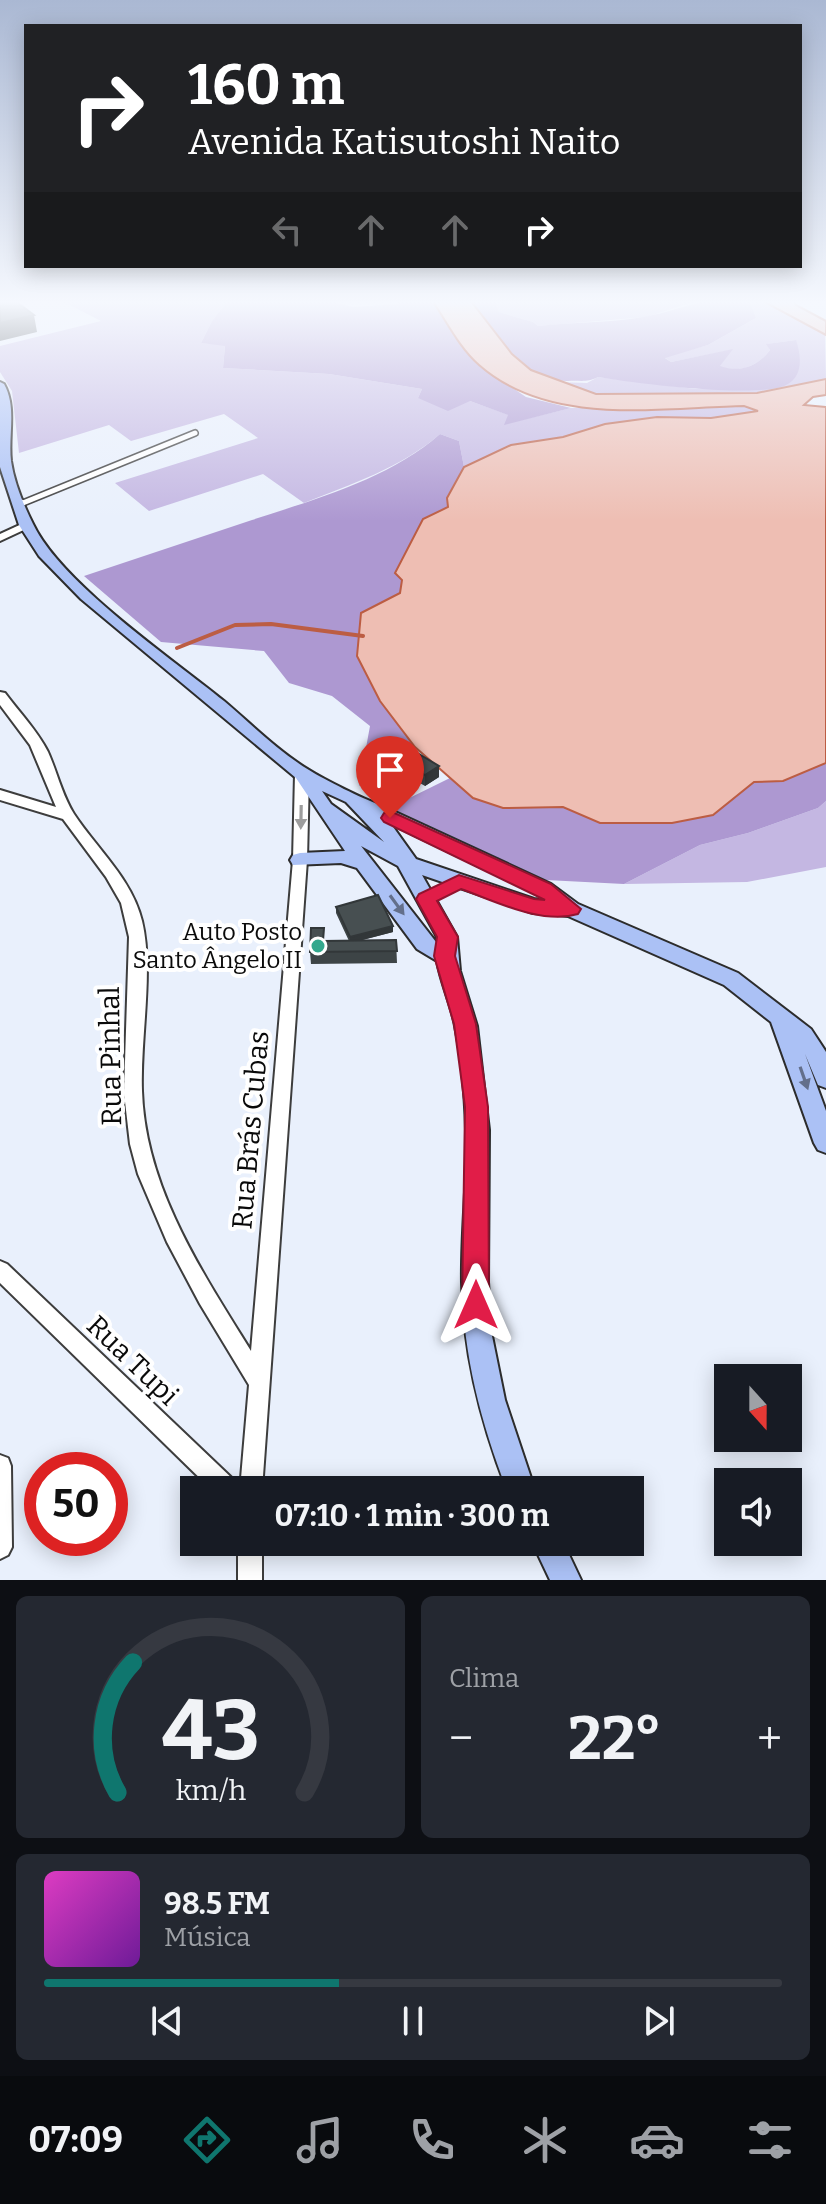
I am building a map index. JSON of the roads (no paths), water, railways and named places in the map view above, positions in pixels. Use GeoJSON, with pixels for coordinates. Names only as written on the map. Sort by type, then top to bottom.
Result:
{"type":"FeatureCollection","features":[{"type":"Feature","properties":{"kind":"main road"},"geometry":{"type":"LineString","coordinates":[[0,386],[6,412],[5,461],[26,525],[44,553],[86,596],[302,774],[544,889],[571,909],[699,963],[741,986],[803,1035],[814,1050],[826,1079]]}},
{"type":"Feature","properties":{"kind":"main road"},"geometry":{"type":"LineString","coordinates":[[302,774],[424,944],[444,956]]}},
{"type":"Feature","properties":{"kind":"main road"},"geometry":{"type":"LineString","coordinates":[[352,798],[388,832],[409,864],[447,937],[444,956],[465,1024],[477,1107],[476,1305],[480,1347],[487,1392],[516,1476]]}},
{"type":"Feature","properties":{"kind":"main road"},"geometry":{"type":"LineString","coordinates":[[323,807],[362,838],[409,864],[533,906],[571,909]]}},
{"type":"Feature","properties":{"kind":"main road"},"geometry":{"type":"LineString","coordinates":[[300,860],[341,856],[366,863]]}},
{"type":"Feature","properties":{"kind":"main road"},"geometry":{"type":"LineString","coordinates":[[426,899],[459,882]]}},
{"type":"Feature","properties":{"kind":"main road"},"geometry":{"type":"LineString","coordinates":[[779,1015],[826,1143]]}},
{"type":"Feature","properties":{"kind":"main road"},"geometry":{"type":"LineString","coordinates":[[554,1556],[566,1580]]}},
{"type":"Feature","properties":{"kind":"street"},"geometry":{"type":"LineString","coordinates":[[0,538],[26,525]]}},
{"type":"Feature","properties":{"kind":"street","name":"Rua Pinhal"},"geometry":{"type":"LineString","coordinates":[[0,696],[36,744],[67,815],[111,871],[129,905],[137,934],[134,1105],[139,1144],[153,1188],[200,1285],[259,1383]]}},
{"type":"Feature","properties":{"kind":"street","name":"Rua Brás Cubas"},"geometry":{"type":"LineString","coordinates":[[252,1476],[300,860],[302,774]]}},
{"type":"Feature","properties":{"kind":"street"},"geometry":{"type":"LineString","coordinates":[[0,795],[67,815]]}},
{"type":"Feature","properties":{"kind":"street","name":"Rua Tupi"},"geometry":{"type":"LineString","coordinates":[[0,1270],[213,1476]]}},
{"type":"Feature","properties":{"kind":"street"},"geometry":{"type":"LineString","coordinates":[[0,1466],[0,1547]]}},
{"type":"Feature","properties":{"kind":"street"},"geometry":{"type":"LineString","coordinates":[[250,1556],[250,1580]]}},
{"type":"Feature","properties":{"kind":"lane"},"geometry":{"type":"LineString","coordinates":[[18,505],[195,433]]}},
{"type":"Feature","properties":{"kind":"waterway"},"geometry":{"type":"LineString","coordinates":[[177,648],[235,625],[271,624],[363,636]]}},
{"type":"Feature","properties":{"kind":"place","name":"Auto Posto Santo Ângelo II"},"geometry":{"type":"Point","coordinates":[318,946]}}]}
